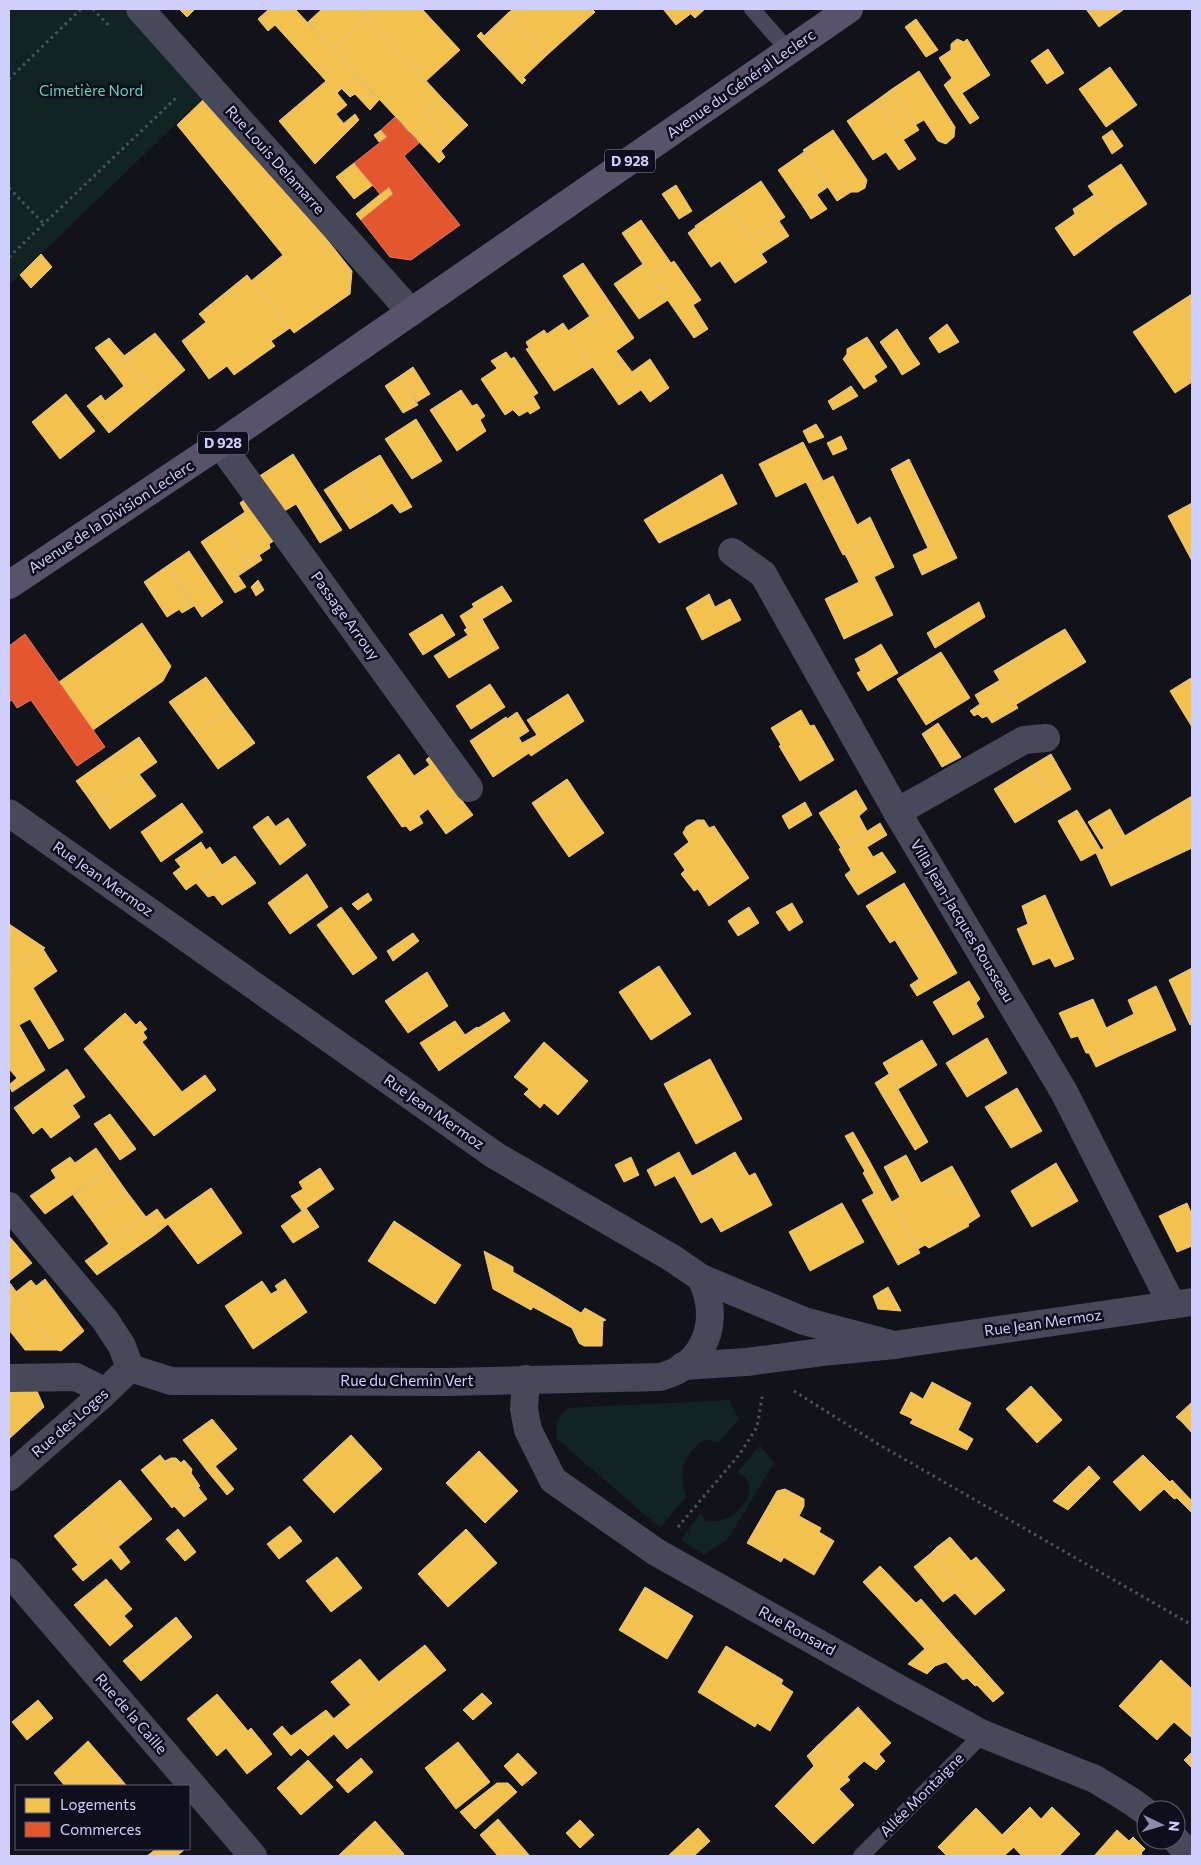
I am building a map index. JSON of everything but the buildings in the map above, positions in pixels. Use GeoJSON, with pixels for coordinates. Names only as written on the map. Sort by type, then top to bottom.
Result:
{"type":"FeatureCollection","features":[{"type":"Feature","properties":{"kind":"main road","name":"Avenue du Général Leclerc"},"geometry":{"type":"LineString","coordinates":[[411,312],[849,9]]}},
{"type":"Feature","properties":{"kind":"main road","name":"Avenue de la Division Leclerc"},"geometry":{"type":"LineString","coordinates":[[9,585],[220,444],[411,312]]}},
{"type":"Feature","properties":{"kind":"street","name":"Rue Louis Delamarre"},"geometry":{"type":"LineString","coordinates":[[140,9],[411,312]]}},
{"type":"Feature","properties":{"kind":"street","name":"Passage Arrouy"},"geometry":{"type":"LineString","coordinates":[[220,444],[469,788]]}},
{"type":"Feature","properties":{"kind":"street","name":"Villa Jean-Jacques Rousseau"},"geometry":{"type":"LineString","coordinates":[[732,552],[763,574],[897,812],[1064,1092],[1182,1303]]}},
{"type":"Feature","properties":{"kind":"street"},"geometry":{"type":"LineString","coordinates":[[897,812],[1024,740],[1046,738]]}},
{"type":"Feature","properties":{"kind":"street","name":"Rue Jean Mermoz"},"geometry":{"type":"LineString","coordinates":[[9,813],[496,1156],[672,1258],[701,1278],[804,1321],[894,1345]]}},
{"type":"Feature","properties":{"kind":"street"},"geometry":{"type":"LineString","coordinates":[[9,1206],[105,1320],[122,1346],[130,1368]]}},
{"type":"Feature","properties":{"kind":"street"},"geometry":{"type":"LineString","coordinates":[[683,1366],[694,1358],[709,1330],[710,1304],[708,1292],[701,1278]]}},
{"type":"Feature","properties":{"kind":"street","name":"Rue Jean Mermoz"},"geometry":{"type":"LineString","coordinates":[[683,1366],[747,1362],[894,1345],[1182,1303]]}},
{"type":"Feature","properties":{"kind":"street","name":"Rue du Chemin Vert"},"geometry":{"type":"LineString","coordinates":[[130,1368],[171,1381],[448,1382],[660,1377],[671,1374],[683,1366]]}},
{"type":"Feature","properties":{"kind":"street","name":"Rue des Loges"},"geometry":{"type":"LineString","coordinates":[[9,1477],[130,1368]]}},
{"type":"Feature","properties":{"kind":"street"},"geometry":{"type":"LineString","coordinates":[[9,1378],[76,1377],[94,1386],[103,1394]]}},
{"type":"Feature","properties":{"kind":"street","name":"Rue Ronsard"},"geometry":{"type":"LineString","coordinates":[[526,1379],[524,1409],[528,1430],[553,1480],[656,1552],[983,1734],[1095,1779],[1136,1805]]}},
{"type":"Feature","properties":{"kind":"street","name":"Rue de la Caille"},"geometry":{"type":"LineString","coordinates":[[9,1572],[253,1856]]}},
{"type":"Feature","properties":{"kind":"lane"},"geometry":{"type":"LineString","coordinates":[[752,9],[788,50]]}},
{"type":"Feature","properties":{"kind":"lane","name":"Allée Montaigne"},"geometry":{"type":"LineString","coordinates":[[861,1856],[983,1734]]}},
{"type":"Feature","properties":{"kind":"path"},"geometry":{"type":"LineString","coordinates":[[9,79],[81,9]]}},
{"type":"Feature","properties":{"kind":"path"},"geometry":{"type":"LineString","coordinates":[[9,257],[182,93]]}},
{"type":"Feature","properties":{"kind":"path"},"geometry":{"type":"LineString","coordinates":[[9,188],[44,224]]}},
{"type":"Feature","properties":{"kind":"path"},"geometry":{"type":"LineString","coordinates":[[656,1552],[739,1455],[757,1427],[762,1398],[747,1362]]}},
{"type":"Feature","properties":{"kind":"path"},"geometry":{"type":"LineString","coordinates":[[747,1362],[878,1444],[1192,1625]]}},
{"type":"Feature","properties":{"kind":"green space","name":"Cimetière Nord"},"geometry":{"type":"Polygon","coordinates":[[[9,9],[127,9],[206,95],[9,285],[9,9]]]}},
{"type":"Feature","properties":{"kind":"green space"},"geometry":{"type":"Polygon","coordinates":[[[729,1400],[739,1419],[718,1443],[707,1440],[703,1441],[691,1452],[684,1464],[682,1476],[686,1497],[660,1528],[556,1438],[557,1422],[567,1408],[729,1400]]]}},
{"type":"Feature","properties":{"kind":"green space"},"geometry":{"type":"Polygon","coordinates":[[[760,1445],[774,1463],[728,1539],[704,1555],[681,1540],[701,1513],[706,1521],[718,1521],[728,1518],[744,1504],[749,1492],[749,1486],[746,1479],[738,1472],[760,1445]]]}}]}
